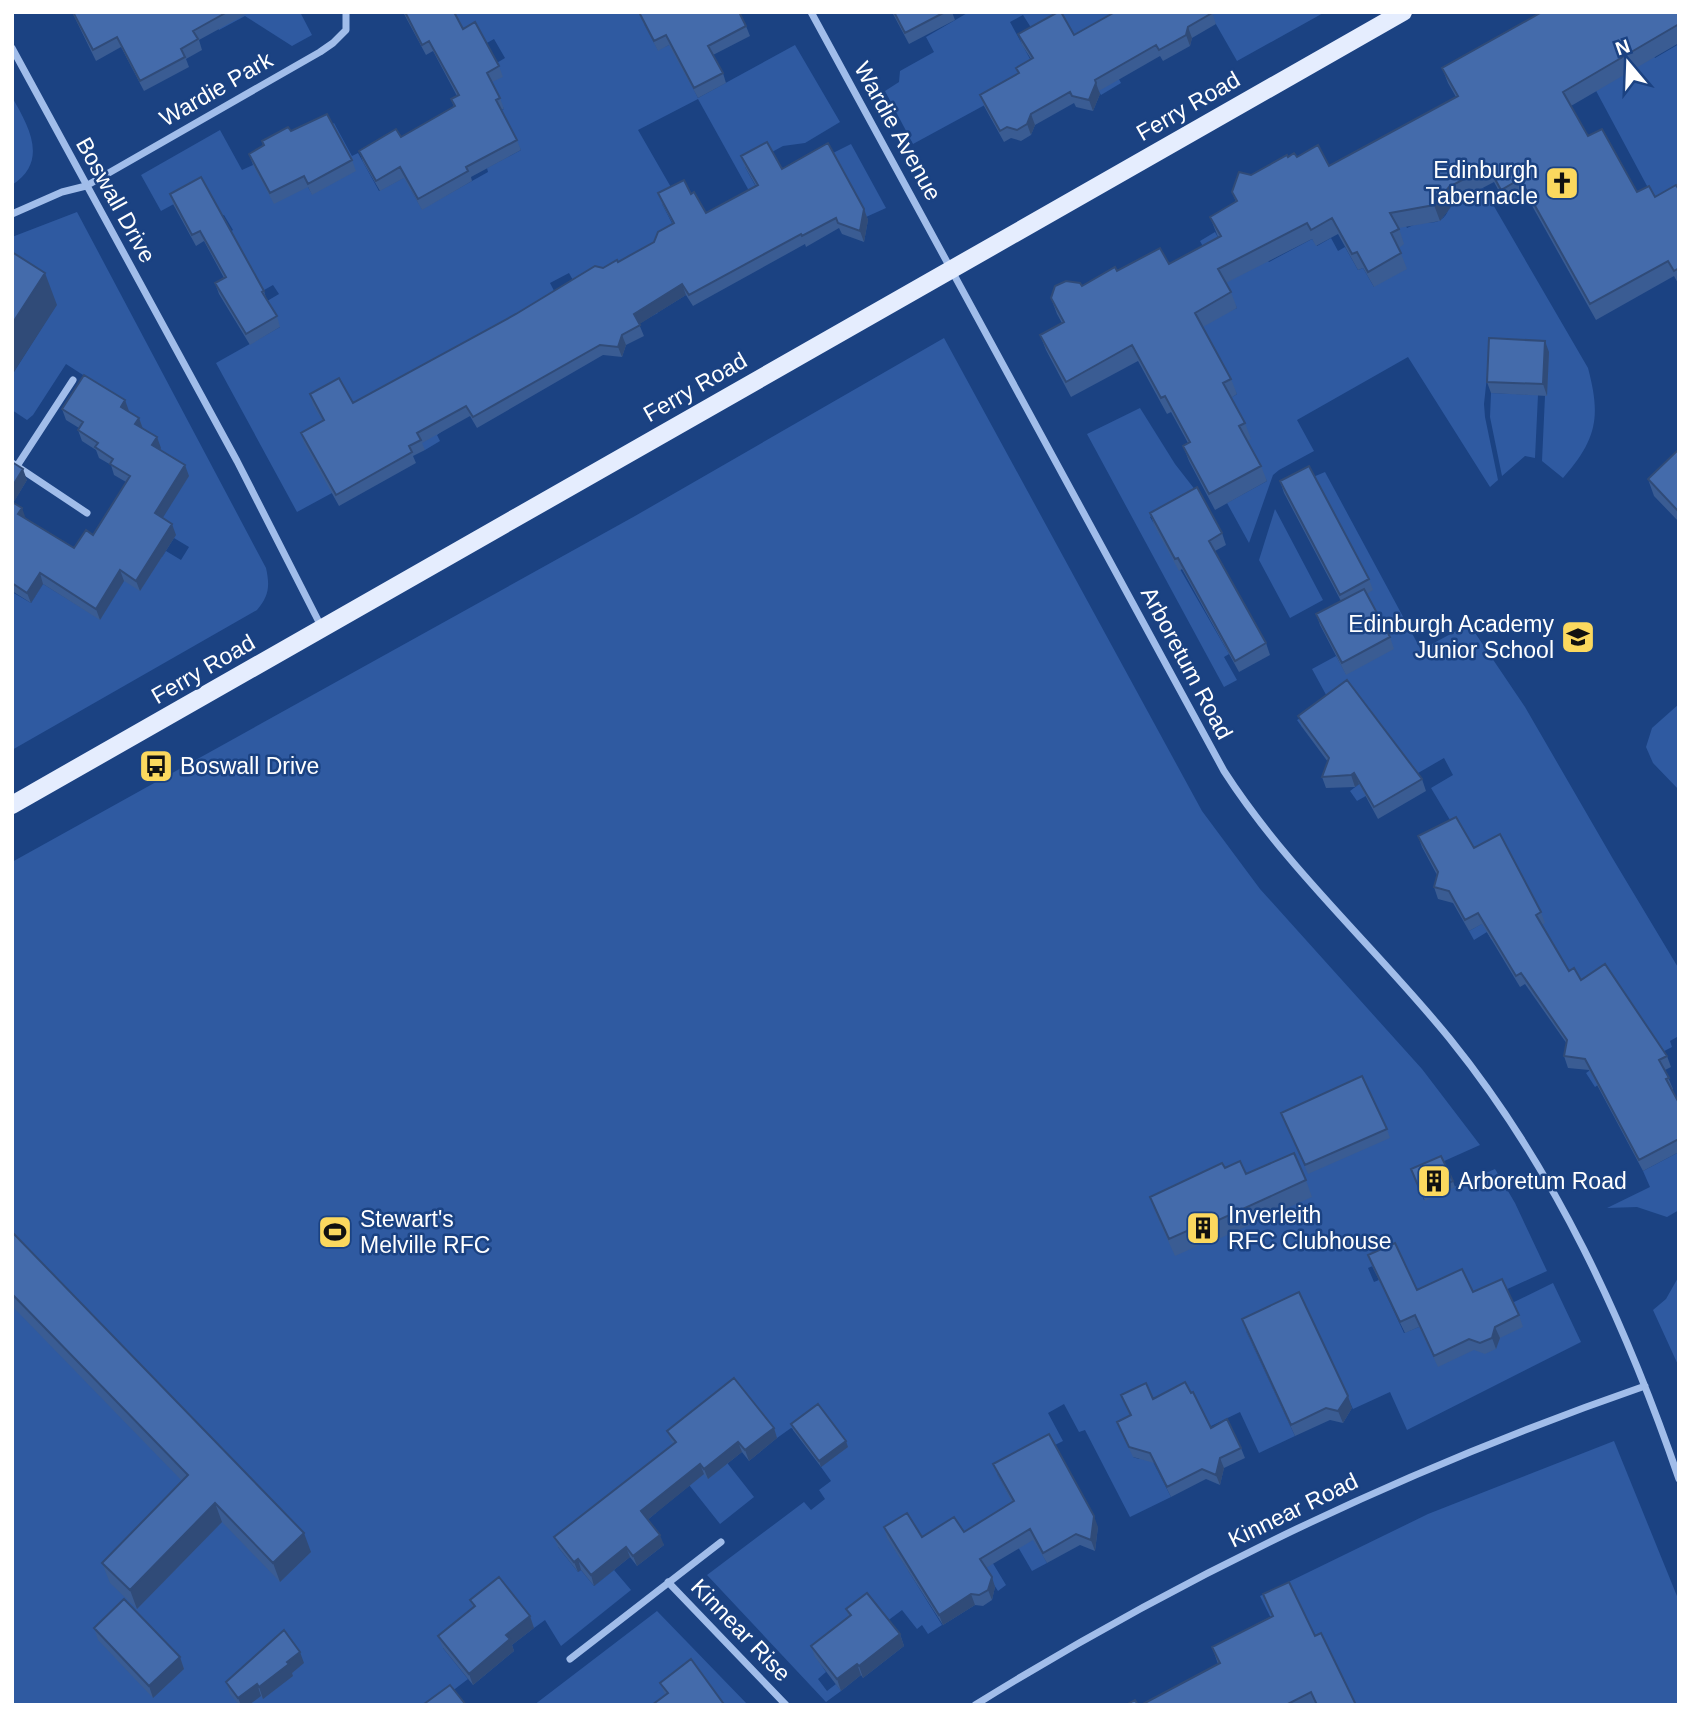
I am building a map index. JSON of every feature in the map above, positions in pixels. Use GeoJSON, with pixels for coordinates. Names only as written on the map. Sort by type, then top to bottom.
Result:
{"type":"FeatureCollection","features":[{"type":"Feature","properties":{"kind":"main road","name":"Ferry Road"},"geometry":{"type":"LineString","coordinates":[[12,805],[1403,12]]}},
{"type":"Feature","properties":{"kind":"street","name":"Wardie Park"},"geometry":{"type":"LineString","coordinates":[[12,214],[62,192],[86,186],[333,43],[346,30],[346,12]]}},
{"type":"Feature","properties":{"kind":"street","name":"Wardie Avenue"},"geometry":{"type":"LineString","coordinates":[[811,12],[952,268]]}},
{"type":"Feature","properties":{"kind":"street","name":"Boswall Drive"},"geometry":{"type":"LineString","coordinates":[[12,48],[237,461],[323,629]]}},
{"type":"Feature","properties":{"kind":"street","name":"Arboretum Road"},"geometry":{"type":"LineString","coordinates":[[952,268],[1224,771],[1250,812],[1441,1029],[1513,1122],[1547,1180],[1614,1311],[1679,1479]]}},
{"type":"Feature","properties":{"kind":"street"},"geometry":{"type":"LineString","coordinates":[[73,380],[15,465],[88,513]]}},
{"type":"Feature","properties":{"kind":"street","name":"Kinnear Road"},"geometry":{"type":"LineString","coordinates":[[975,1705],[1194,1581],[1316,1518],[1498,1439],[1645,1386]]}},
{"type":"Feature","properties":{"kind":"street","name":"Kinnear Rise"},"geometry":{"type":"LineString","coordinates":[[570,1659],[721,1542]]}},
{"type":"Feature","properties":{"kind":"street","name":"Kinnear Rise"},"geometry":{"type":"LineString","coordinates":[[668,1582],[786,1705]]}},
{"type":"Feature","properties":{"kind":"shaded area"},"geometry":{"type":"Polygon","coordinates":[[[209,12],[300,12],[312,35],[292,46],[245,16],[219,30],[209,12]]]}},
{"type":"Feature","properties":{"kind":"shaded area"},"geometry":{"type":"Polygon","coordinates":[[[452,12],[653,12],[644,24],[658,50],[671,44],[698,98],[795,45],[840,122],[805,143],[783,146],[745,167],[760,194],[753,198],[698,99],[638,130],[676,196],[662,204],[675,229],[647,293],[658,313],[646,319],[580,293],[569,273],[550,283],[562,306],[552,350],[437,435],[440,441],[425,450],[324,424],[332,493],[297,512],[216,363],[280,327],[235,320],[279,294],[273,285],[252,297],[230,232],[233,230],[224,215],[221,216],[205,187],[161,211],[141,175],[220,130],[242,170],[253,165],[305,182],[312,194],[331,125],[334,123],[352,156],[358,153],[379,191],[407,176],[422,209],[521,150],[500,111],[504,109],[490,83],[495,64],[505,58],[494,39],[485,44],[467,39],[452,12]]]}},
{"type":"Feature","properties":{"kind":"shaded area"},"geometry":{"type":"Polygon","coordinates":[[[969,12],[1138,12],[1096,36],[1121,83],[1101,95],[1085,67],[1037,37],[1023,15],[1010,22],[1036,70],[1005,94],[913,144],[885,91],[899,82],[900,71],[934,52],[926,37],[969,12]]]}},
{"type":"Feature","properties":{"kind":"shaded area"},"geometry":{"type":"Polygon","coordinates":[[[1209,12],[1325,12],[1237,61],[1209,12]]]}},
{"type":"Feature","properties":{"kind":"shaded area"},"geometry":{"type":"Polygon","coordinates":[[[1557,18],[1647,45],[1655,58],[1679,44],[1679,202],[1661,212],[1557,18]]]}},
{"type":"Feature","properties":{"kind":"shaded area"},"geometry":{"type":"Polygon","coordinates":[[[12,97],[29,132],[33,155],[23,176],[12,185],[12,97]]]}},
{"type":"Feature","properties":{"kind":"shaded area"},"geometry":{"type":"Polygon","coordinates":[[[1445,122],[1588,368],[1595,414],[1589,439],[1563,478],[1542,461],[1547,396],[1488,367],[1485,417],[1498,480],[1490,487],[1408,357],[1297,420],[1314,451],[1273,475],[1249,543],[1227,503],[1267,481],[1245,442],[1229,399],[1237,394],[1199,324],[1237,308],[1200,241],[1215,232],[1235,267],[1269,262],[1312,239],[1317,246],[1331,238],[1338,251],[1345,247],[1358,270],[1363,268],[1374,287],[1362,168],[1386,189],[1407,228],[1422,221],[1432,223],[1440,220],[1450,205],[1445,122]]]}},
{"type":"Feature","properties":{"kind":"shaded area"},"geometry":{"type":"Polygon","coordinates":[[[851,144],[886,208],[866,217],[833,153],[851,144]]]}},
{"type":"Feature","properties":{"kind":"shaded area"},"geometry":{"type":"Polygon","coordinates":[[[77,212],[266,568],[268,590],[257,610],[12,750],[12,592],[31,603],[43,584],[100,619],[124,581],[150,550],[162,557],[166,551],[181,560],[189,547],[159,524],[139,435],[111,393],[66,364],[33,415],[27,420],[12,410],[12,375],[56,305],[12,276],[12,237],[77,212]]]}},
{"type":"Feature","properties":{"kind":"shaded area"},"geometry":{"type":"Polygon","coordinates":[[[944,338],[1202,811],[1260,889],[1422,1069],[1480,1145],[1413,1175],[1424,1200],[1495,1169],[1515,1203],[1547,1271],[1477,1303],[1421,1302],[1384,1290],[1404,1333],[1419,1327],[1496,1340],[1512,1303],[1553,1283],[1581,1342],[1407,1430],[1390,1392],[1353,1409],[1304,1304],[1246,1331],[1295,1436],[1259,1453],[1240,1412],[1209,1427],[1135,1425],[1133,1457],[1139,1459],[1149,1454],[1171,1497],[1130,1517],[1085,1430],[1079,1432],[1064,1404],[1048,1413],[1063,1441],[997,1474],[1047,1563],[1032,1571],[1003,1521],[977,1537],[1006,1585],[998,1591],[958,1528],[926,1548],[888,1538],[942,1625],[928,1634],[922,1625],[917,1629],[902,1610],[886,1622],[816,1657],[826,1672],[818,1679],[827,1691],[836,1684],[841,1691],[826,1702],[707,1575],[804,1502],[811,1510],[825,1499],[819,1490],[831,1481],[821,1467],[847,1447],[791,1428],[777,1438],[738,1389],[728,1464],[754,1497],[720,1524],[670,1461],[636,1487],[656,1513],[645,1522],[558,1547],[578,1572],[581,1570],[594,1586],[614,1570],[631,1590],[561,1646],[545,1620],[534,1628],[503,1589],[443,1648],[468,1679],[434,1705],[12,1705],[12,862],[635,516],[944,338]],[[1400,1254],[1368,1268],[1374,1282],[1406,1269],[1400,1254]]]}},
{"type":"Feature","properties":{"kind":"shaded area"},"geometry":{"type":"Polygon","coordinates":[[[1491,393],[1538,395],[1535,458],[1525,456],[1502,476],[1490,417],[1491,393]]]}},
{"type":"Feature","properties":{"kind":"shaded area"},"geometry":{"type":"Polygon","coordinates":[[[1140,408],[1175,464],[1196,491],[1150,517],[1229,654],[1224,657],[1237,680],[1224,687],[1087,434],[1140,408]]]}},
{"type":"Feature","properties":{"kind":"shaded area"},"geometry":{"type":"Polygon","coordinates":[[[1325,472],[1421,650],[1469,624],[1525,707],[1679,969],[1679,1041],[1677,1037],[1670,1041],[1672,1047],[1647,1060],[1643,1053],[1595,1087],[1586,1073],[1605,1060],[1585,991],[1491,939],[1487,932],[1474,940],[1469,931],[1526,899],[1465,867],[1456,830],[1431,788],[1453,775],[1444,758],[1375,798],[1371,793],[1357,801],[1350,791],[1398,755],[1324,711],[1302,727],[1297,720],[1330,702],[1312,669],[1336,656],[1346,674],[1368,600],[1313,477],[1325,472]]]}},
{"type":"Feature","properties":{"kind":"shaded area"},"geometry":{"type":"Polygon","coordinates":[[[1275,509],[1323,600],[1290,618],[1259,560],[1275,509]]]}},
{"type":"Feature","properties":{"kind":"shaded area"},"geometry":{"type":"Polygon","coordinates":[[[1679,704],[1679,790],[1653,763],[1646,747],[1652,728],[1679,704]]]}},
{"type":"Feature","properties":{"kind":"shaded area"},"geometry":{"type":"Polygon","coordinates":[[[1679,1152],[1679,1210],[1667,1217],[1637,1207],[1607,1208],[1650,1187],[1643,1171],[1679,1152]]]}},
{"type":"Feature","properties":{"kind":"shaded area"},"geometry":{"type":"Polygon","coordinates":[[[1679,1276],[1679,1367],[1653,1310],[1666,1299],[1679,1276]]]}},
{"type":"Feature","properties":{"kind":"shaded area"},"geometry":{"type":"Polygon","coordinates":[[[1614,1441],[1679,1601],[1679,1705],[1314,1705],[1260,1596],[1428,1514],[1614,1441]]]}},
{"type":"Feature","properties":{"kind":"shaded area"},"geometry":{"type":"Polygon","coordinates":[[[657,1611],[748,1705],[534,1705],[657,1611]]]}},
{"type":"Feature","properties":{"kind":"building"},"geometry":{"type":"Polygon","coordinates":[[[73,12],[227,12],[193,31],[198,39],[181,49],[185,57],[140,81],[117,37],[93,50],[73,12]]]}},
{"type":"Feature","properties":{"kind":"building"},"geometry":{"type":"Polygon","coordinates":[[[405,12],[454,12],[463,29],[475,22],[499,66],[487,73],[500,98],[496,100],[517,140],[466,167],[468,171],[418,199],[400,167],[376,181],[359,151],[396,129],[401,137],[455,106],[451,99],[459,95],[429,41],[422,45],[405,12]]]}},
{"type":"Feature","properties":{"kind":"building"},"geometry":{"type":"Polygon","coordinates":[[[739,12],[746,26],[708,46],[723,73],[694,88],[666,35],[654,41],[640,14],[739,12]]]}},
{"type":"Feature","properties":{"kind":"building"},"geometry":{"type":"Polygon","coordinates":[[[894,12],[945,12],[905,33],[894,12]]]}},
{"type":"Feature","properties":{"kind":"building"},"geometry":{"type":"Polygon","coordinates":[[[1061,12],[1074,35],[1115,12],[1212,13],[1188,27],[1186,35],[1159,50],[1156,45],[1095,80],[1089,100],[1072,96],[1070,92],[1031,114],[1027,124],[1017,130],[1007,127],[1000,131],[980,95],[1019,73],[1016,68],[1033,58],[1018,34],[1061,12]]]}},
{"type":"Feature","properties":{"kind":"building"},"geometry":{"type":"Polygon","coordinates":[[[1542,12],[1679,12],[1679,24],[1563,92],[1588,136],[1602,129],[1637,192],[1649,186],[1655,197],[1676,185],[1679,190],[1679,268],[1674,271],[1668,261],[1590,304],[1520,179],[1501,190],[1488,166],[1449,187],[1434,205],[1390,213],[1399,229],[1391,233],[1401,253],[1368,272],[1357,252],[1352,254],[1332,218],[1311,230],[1307,223],[1218,269],[1231,292],[1195,313],[1231,379],[1223,383],[1245,423],[1239,426],[1261,466],[1209,494],[1183,446],[1190,442],[1165,396],[1161,398],[1132,345],[1066,382],[1040,335],[1064,322],[1051,298],[1055,286],[1066,281],[1080,283],[1082,286],[1115,267],[1117,271],[1160,248],[1169,264],[1221,236],[1210,217],[1237,201],[1232,192],[1239,172],[1251,175],[1287,155],[1288,157],[1294,153],[1297,157],[1318,145],[1329,166],[1458,96],[1442,68],[1542,12]]]}},
{"type":"Feature","properties":{"kind":"building"},"geometry":{"type":"Polygon","coordinates":[[[327,114],[352,160],[308,184],[304,176],[270,193],[249,154],[264,145],[262,141],[288,127],[291,131],[327,114]]]}},
{"type":"Feature","properties":{"kind":"building"},"geometry":{"type":"Polygon","coordinates":[[[767,142],[782,169],[828,143],[864,209],[860,231],[838,223],[836,218],[689,295],[682,284],[634,314],[640,325],[622,335],[618,347],[600,345],[473,417],[466,406],[417,433],[421,440],[409,446],[412,452],[336,495],[301,433],[324,420],[310,394],[339,378],[353,403],[516,314],[595,266],[603,268],[617,260],[618,262],[654,242],[658,232],[674,223],[658,193],[684,180],[706,213],[758,185],[741,156],[767,142]]]}},
{"type":"Feature","properties":{"kind":"building"},"geometry":{"type":"Polygon","coordinates":[[[201,177],[277,316],[246,334],[215,283],[226,277],[200,231],[192,235],[170,194],[201,177]]]}},
{"type":"Feature","properties":{"kind":"building"},"geometry":{"type":"Polygon","coordinates":[[[12,252],[45,273],[12,324],[12,252]]]}},
{"type":"Feature","properties":{"kind":"building"},"geometry":{"type":"Polygon","coordinates":[[[1489,338],[1545,341],[1543,384],[1487,382],[1489,338]]]}},
{"type":"Feature","properties":{"kind":"building"},"geometry":{"type":"Polygon","coordinates":[[[84,375],[125,400],[121,407],[139,418],[135,424],[157,437],[152,445],[185,465],[155,513],[172,524],[136,581],[120,570],[96,609],[40,573],[27,593],[12,583],[12,502],[22,508],[18,514],[74,548],[86,530],[93,535],[130,476],[110,464],[113,459],[95,447],[98,443],[78,430],[83,422],[62,409],[84,375]]]}},
{"type":"Feature","properties":{"kind":"building"},"geometry":{"type":"Polygon","coordinates":[[[1679,449],[1679,512],[1648,479],[1679,449]]]}},
{"type":"Feature","properties":{"kind":"building"},"geometry":{"type":"Polygon","coordinates":[[[12,462],[23,469],[12,487],[12,462]]]}},
{"type":"Feature","properties":{"kind":"building"},"geometry":{"type":"Polygon","coordinates":[[[1309,466],[1369,579],[1340,595],[1280,481],[1309,466]]]}},
{"type":"Feature","properties":{"kind":"building"},"geometry":{"type":"Polygon","coordinates":[[[1197,487],[1222,533],[1209,541],[1266,643],[1235,661],[1150,513],[1197,487]]]}},
{"type":"Feature","properties":{"kind":"building"},"geometry":{"type":"Polygon","coordinates":[[[1364,589],[1390,637],[1342,663],[1316,614],[1364,589]]]}},
{"type":"Feature","properties":{"kind":"building"},"geometry":{"type":"Polygon","coordinates":[[[1347,680],[1422,779],[1374,807],[1354,773],[1322,777],[1329,758],[1298,716],[1347,680]]]}},
{"type":"Feature","properties":{"kind":"building"},"geometry":{"type":"Polygon","coordinates":[[[1456,817],[1474,848],[1500,834],[1541,912],[1536,915],[1569,971],[1574,968],[1581,980],[1605,964],[1667,1056],[1659,1060],[1679,1103],[1679,1139],[1639,1160],[1585,1059],[1564,1056],[1567,1040],[1521,973],[1516,976],[1478,913],[1465,920],[1449,891],[1434,887],[1438,872],[1418,836],[1456,817]]]}},
{"type":"Feature","properties":{"kind":"building"},"geometry":{"type":"Polygon","coordinates":[[[1362,1076],[1387,1129],[1305,1165],[1281,1113],[1362,1076]]]}},
{"type":"Feature","properties":{"kind":"building"},"geometry":{"type":"Polygon","coordinates":[[[1294,1153],[1306,1180],[1199,1229],[1198,1226],[1169,1239],[1150,1197],[1222,1163],[1225,1168],[1240,1161],[1246,1174],[1294,1153]]]}},
{"type":"Feature","properties":{"kind":"building","name":"Arboretum Road"},"geometry":{"type":"Polygon","coordinates":[[[1441,1156],[1453,1181],[1422,1195],[1411,1169],[1441,1156]]]}},
{"type":"Feature","properties":{"kind":"building"},"geometry":{"type":"Polygon","coordinates":[[[12,1232],[304,1533],[273,1563],[215,1503],[130,1590],[102,1563],[188,1475],[12,1294],[12,1232]]]}},
{"type":"Feature","properties":{"kind":"building"},"geometry":{"type":"Polygon","coordinates":[[[1395,1243],[1417,1290],[1462,1269],[1473,1292],[1502,1279],[1519,1315],[1495,1327],[1492,1338],[1480,1343],[1469,1339],[1434,1356],[1415,1315],[1400,1322],[1368,1255],[1395,1243]]]}},
{"type":"Feature","properties":{"kind":"building"},"geometry":{"type":"Polygon","coordinates":[[[1299,1292],[1348,1396],[1338,1411],[1326,1408],[1291,1425],[1242,1319],[1299,1292]]]}},
{"type":"Feature","properties":{"kind":"building"},"geometry":{"type":"Polygon","coordinates":[[[734,1378],[774,1428],[745,1450],[738,1442],[704,1469],[700,1464],[641,1511],[660,1535],[633,1556],[626,1547],[591,1575],[578,1559],[574,1562],[554,1537],[676,1442],[667,1431],[734,1378]]]}},
{"type":"Feature","properties":{"kind":"building"},"geometry":{"type":"Polygon","coordinates":[[[1185,1382],[1211,1428],[1227,1419],[1241,1448],[1220,1458],[1216,1475],[1202,1469],[1167,1487],[1150,1453],[1129,1447],[1117,1422],[1131,1415],[1121,1395],[1146,1383],[1153,1399],[1185,1382]]]}},
{"type":"Feature","properties":{"kind":"building"},"geometry":{"type":"Polygon","coordinates":[[[818,1404],[846,1441],[819,1461],[791,1424],[818,1404]]]}},
{"type":"Feature","properties":{"kind":"building"},"geometry":{"type":"Polygon","coordinates":[[[1049,1434],[1094,1516],[1091,1540],[1076,1534],[1043,1553],[1030,1529],[980,1559],[992,1577],[988,1590],[979,1595],[971,1594],[939,1615],[884,1527],[907,1513],[922,1537],[954,1517],[964,1532],[1014,1501],[993,1464],[1049,1434]]]}},
{"type":"Feature","properties":{"kind":"building"},"geometry":{"type":"Polygon","coordinates":[[[499,1577],[530,1616],[506,1635],[510,1639],[469,1674],[438,1636],[475,1606],[470,1600],[499,1577]]]}},
{"type":"Feature","properties":{"kind":"building"},"geometry":{"type":"Polygon","coordinates":[[[1289,1582],[1315,1636],[1321,1633],[1356,1705],[1317,1705],[1311,1692],[1286,1705],[1141,1705],[1220,1663],[1212,1647],[1273,1616],[1263,1594],[1289,1582]]]}},
{"type":"Feature","properties":{"kind":"building"},"geometry":{"type":"Polygon","coordinates":[[[867,1593],[900,1634],[859,1666],[857,1664],[837,1679],[811,1646],[851,1615],[846,1609],[867,1593]]]}},
{"type":"Feature","properties":{"kind":"building"},"geometry":{"type":"Polygon","coordinates":[[[124,1599],[180,1657],[149,1686],[94,1628],[124,1599]]]}},
{"type":"Feature","properties":{"kind":"building"},"geometry":{"type":"Polygon","coordinates":[[[284,1630],[300,1652],[259,1687],[257,1684],[238,1698],[226,1682],[284,1630]]]}},
{"type":"Feature","properties":{"kind":"building"},"geometry":{"type":"Polygon","coordinates":[[[691,1659],[723,1703],[652,1705],[668,1693],[660,1683],[691,1659]]]}},
{"type":"Feature","properties":{"kind":"building"},"geometry":{"type":"Polygon","coordinates":[[[450,1685],[466,1705],[424,1704],[450,1685]]]}},
{"type":"Feature","properties":{"kind":"place","name":"Edinburgh Tabernacle"},"geometry":{"type":"Point","coordinates":[1562,183]}},
{"type":"Feature","properties":{"kind":"place","name":"Edinburgh Academy Junior School"},"geometry":{"type":"Point","coordinates":[1578,637]}},
{"type":"Feature","properties":{"kind":"place","name":"Boswall Drive"},"geometry":{"type":"Point","coordinates":[156,766]}},
{"type":"Feature","properties":{"kind":"place","name":"Arboretum Road"},"geometry":{"type":"Point","coordinates":[1434,1181]}},
{"type":"Feature","properties":{"kind":"place","name":"Inverleith RFC Clubhouse"},"geometry":{"type":"Point","coordinates":[1203,1228]}},
{"type":"Feature","properties":{"kind":"place","name":"Stewart's Melville RFC"},"geometry":{"type":"Point","coordinates":[335,1232]}}]}
